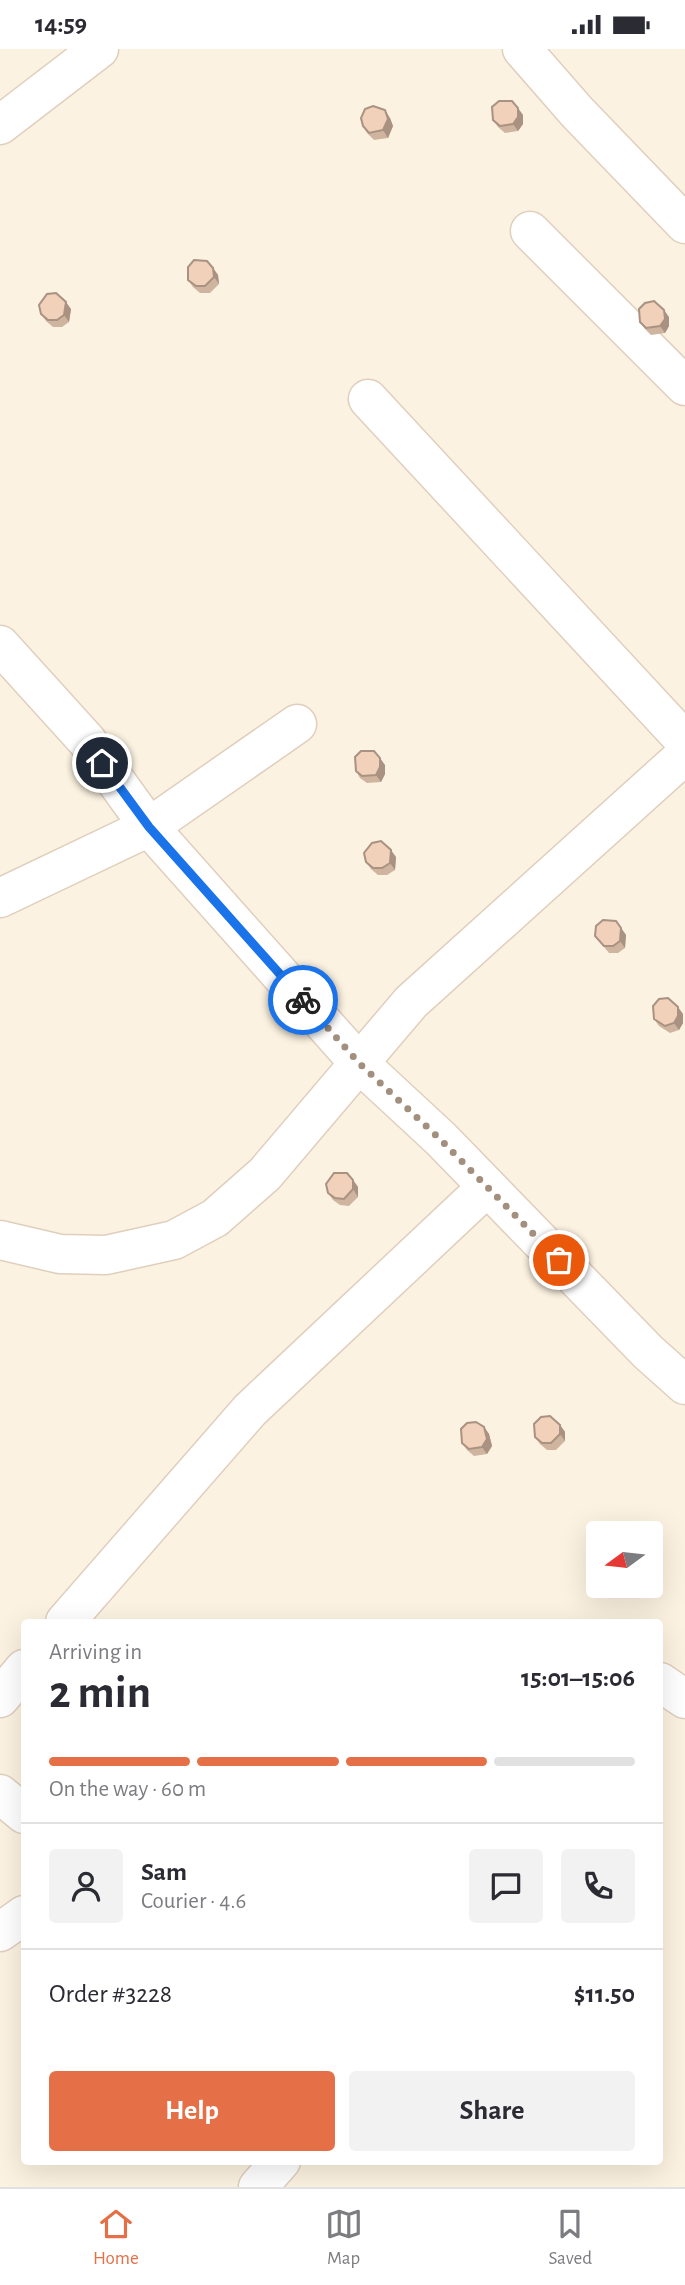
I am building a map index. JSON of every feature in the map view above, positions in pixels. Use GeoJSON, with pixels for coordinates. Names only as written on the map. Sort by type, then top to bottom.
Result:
{"type":"FeatureCollection","features":[{"type":"Feature","properties":{"kind":"street"},"geometry":{"type":"LineString","coordinates":[[0,125],[99,49]]}},
{"type":"Feature","properties":{"kind":"street"},"geometry":{"type":"LineString","coordinates":[[522,49],[577,112],[685,224]]}},
{"type":"Feature","properties":{"kind":"street"},"geometry":{"type":"LineString","coordinates":[[530,231],[685,386]]}},
{"type":"Feature","properties":{"kind":"street"},"geometry":{"type":"LineString","coordinates":[[368,399],[685,741]]}},
{"type":"Feature","properties":{"kind":"street"},"geometry":{"type":"LineString","coordinates":[[0,645],[87,741],[149,827],[359,1063],[487,1187],[648,1352],[685,1385]]}},
{"type":"Feature","properties":{"kind":"street"},"geometry":{"type":"LineString","coordinates":[[0,898],[149,827],[297,725]]}},
{"type":"Feature","properties":{"kind":"street"},"geometry":{"type":"LineString","coordinates":[[0,1240],[77,1256],[133,1251],[174,1240],[215,1219],[265,1174],[411,1002],[685,755]]}},
{"type":"Feature","properties":{"kind":"street"},"geometry":{"type":"LineString","coordinates":[[68,1619],[250,1410],[487,1187]]}},
{"type":"Feature","properties":{"kind":"street"},"geometry":{"type":"LineString","coordinates":[[0,1697],[21,1672]]}},
{"type":"Feature","properties":{"kind":"street"},"geometry":{"type":"LineString","coordinates":[[663,1684],[685,1699]]}},
{"type":"Feature","properties":{"kind":"street"},"geometry":{"type":"LineString","coordinates":[[0,1794],[21,1812]]}},
{"type":"Feature","properties":{"kind":"street"},"geometry":{"type":"LineString","coordinates":[[0,1932],[21,1917]]}},
{"type":"Feature","properties":{"kind":"street"},"geometry":{"type":"LineString","coordinates":[[258,2187],[277,2165]]}},
{"type":"Feature","properties":{"kind":"building"},"geometry":{"type":"Polygon","coordinates":[[[499,101],[512,101],[518,108],[518,117],[513,124],[500,126],[493,120],[492,107],[499,101]]]}},
{"type":"Feature","properties":{"kind":"building"},"geometry":{"type":"Polygon","coordinates":[[[373,106],[385,110],[388,119],[383,130],[369,133],[361,118],[365,109],[373,106]]]}},
{"type":"Feature","properties":{"kind":"building"},"geometry":{"type":"Polygon","coordinates":[[[194,260],[207,261],[213,268],[214,277],[205,286],[196,286],[188,280],[188,267],[194,260]]]}},
{"type":"Feature","properties":{"kind":"building"},"geometry":{"type":"Polygon","coordinates":[[[56,293],[66,302],[64,315],[57,320],[48,320],[41,314],[39,305],[47,294],[56,293]]]}},
{"type":"Feature","properties":{"kind":"building"},"geometry":{"type":"Polygon","coordinates":[[[654,301],[664,310],[665,319],[660,326],[646,328],[640,322],[639,309],[645,303],[654,301]]]}},
{"type":"Feature","properties":{"kind":"building"},"geometry":{"type":"Polygon","coordinates":[[[361,751],[374,751],[380,758],[376,775],[362,776],[356,771],[355,757],[361,751]]]}},
{"type":"Feature","properties":{"kind":"building"},"geometry":{"type":"Polygon","coordinates":[[[381,841],[391,850],[390,863],[382,868],[373,868],[366,862],[364,853],[372,843],[381,841]]]}},
{"type":"Feature","properties":{"kind":"building"},"geometry":{"type":"Polygon","coordinates":[[[603,920],[616,921],[621,928],[620,941],[613,946],[604,946],[595,936],[596,926],[603,920]]]}},
{"type":"Feature","properties":{"kind":"building"},"geometry":{"type":"Polygon","coordinates":[[[668,998],[678,1007],[678,1016],[674,1023],[665,1026],[654,1019],[653,1006],[659,999],[668,998]]]}},
{"type":"Feature","properties":{"kind":"building"},"geometry":{"type":"Polygon","coordinates":[[[334,1173],[347,1173],[353,1180],[353,1189],[344,1199],[335,1198],[328,1193],[326,1184],[334,1173]]]}},
{"type":"Feature","properties":{"kind":"building"},"geometry":{"type":"Polygon","coordinates":[[[550,1416],[560,1425],[560,1434],[551,1443],[542,1443],[535,1437],[534,1424],[541,1417],[550,1416]]]}},
{"type":"Feature","properties":{"kind":"building"},"geometry":{"type":"Polygon","coordinates":[[[476,1422],[484,1427],[487,1439],[482,1447],[469,1449],[462,1443],[461,1429],[467,1423],[476,1422]]]}},
{"type":"Feature","properties":{"kind":"way so far"},"geometry":{"type":"LineString","coordinates":[[303,1000],[359,1063],[440,1139],[559,1260]]}},
{"type":"Feature","properties":{"kind":"route"},"geometry":{"type":"LineString","coordinates":[[102,763],[149,827],[303,1000]]}}]}
